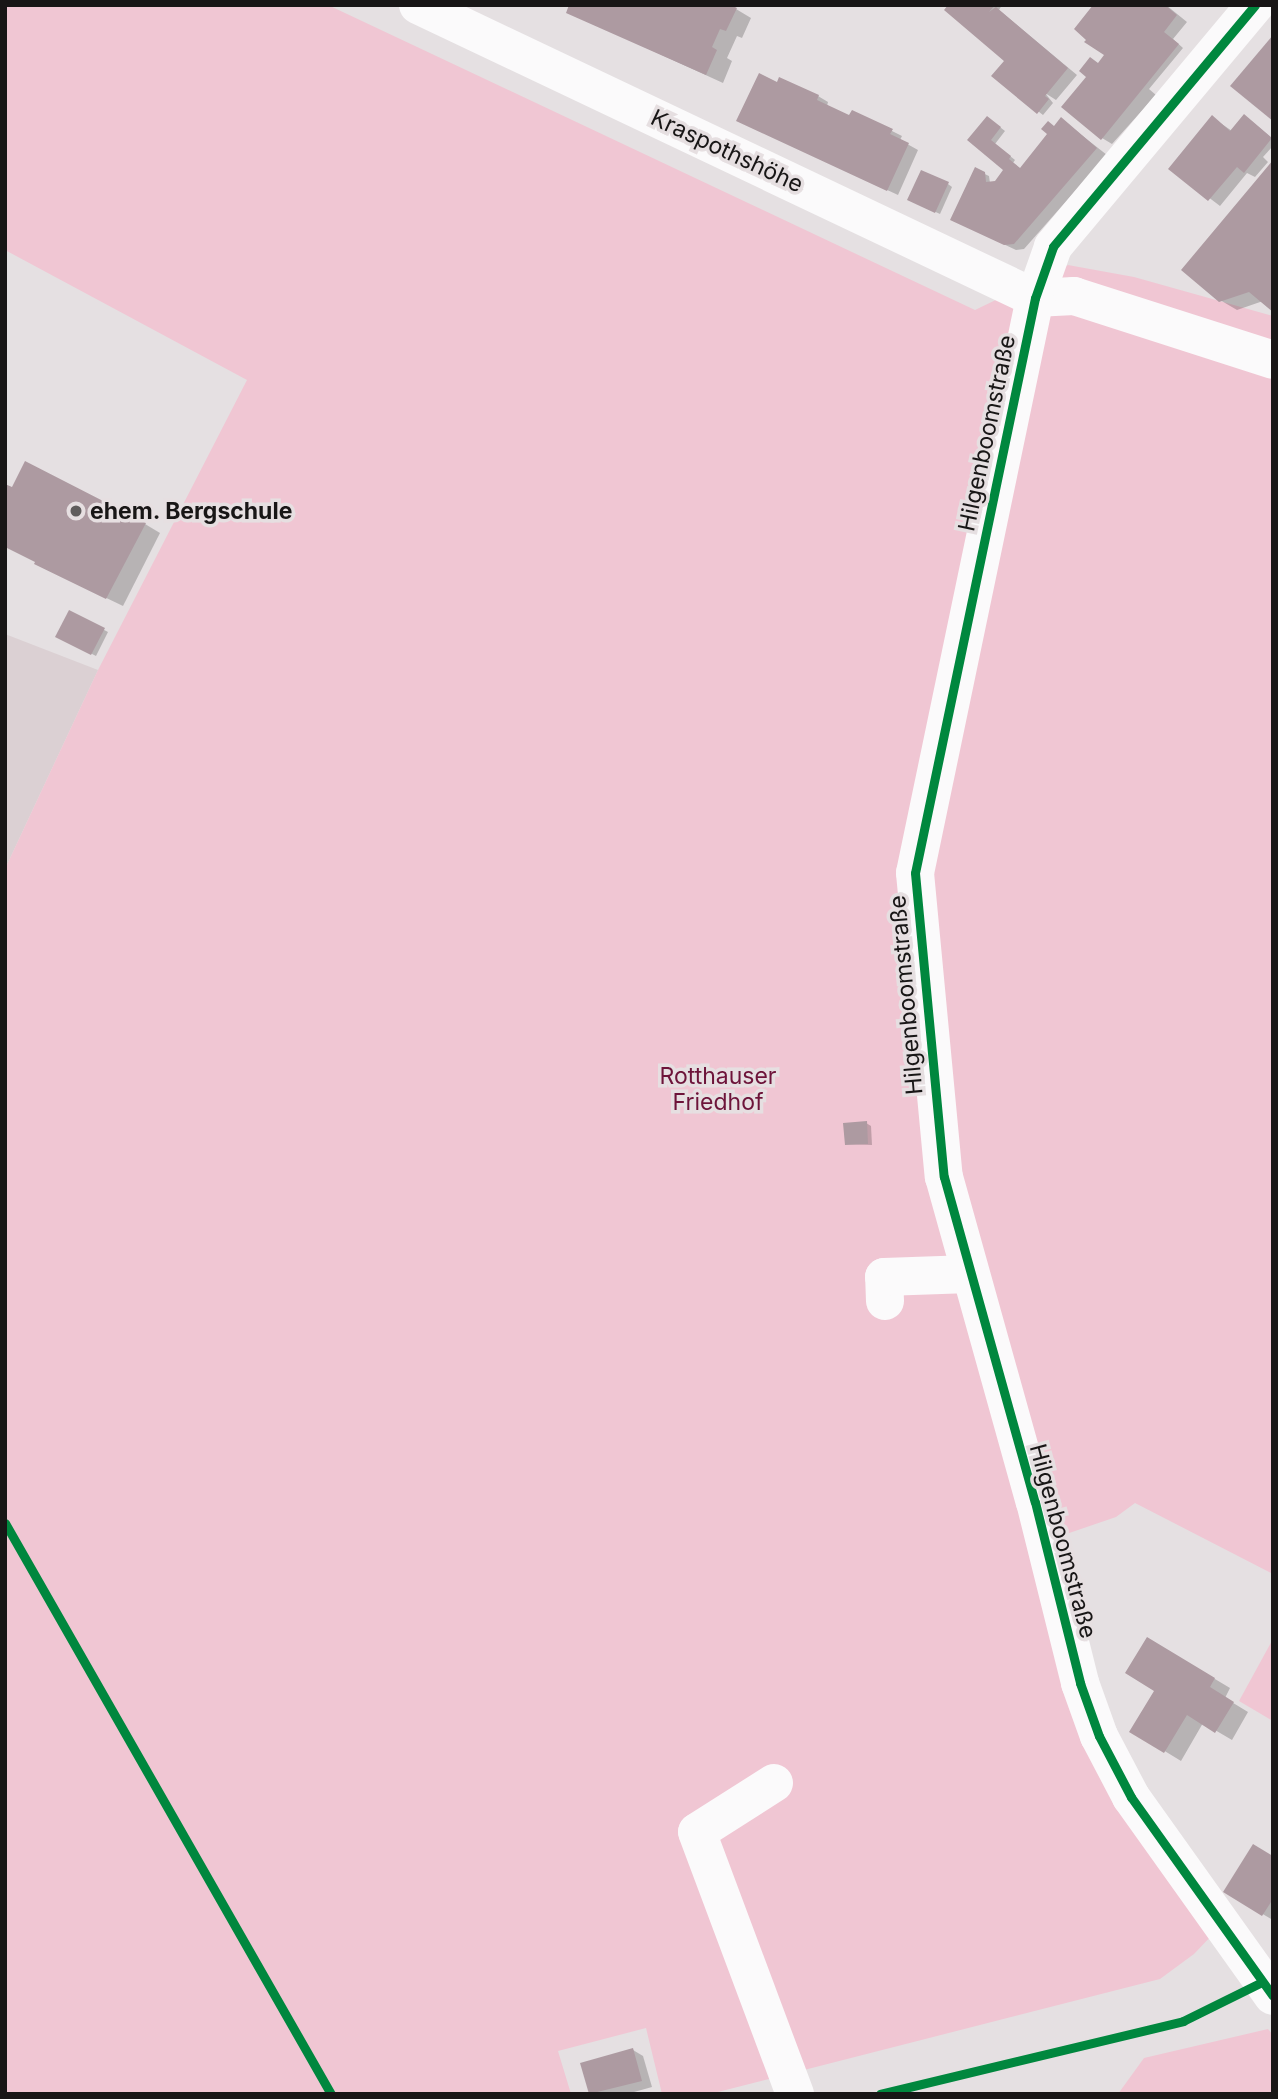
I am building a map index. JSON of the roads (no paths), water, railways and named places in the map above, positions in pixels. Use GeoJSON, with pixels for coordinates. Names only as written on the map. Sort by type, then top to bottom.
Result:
{"type":"FeatureCollection","features":[{"type":"Feature","properties":{"kind":"street","name":"Hilgenboomstraße"},"geometry":{"type":"LineString","coordinates":[[1255,5],[1053,247],[1035,298],[915,873],[944,1177],[1035,1502],[1080,1683],[1099,1736],[1130,1797],[1273,1996]]}},
{"type":"Feature","properties":{"kind":"street","name":"Kraspothshöhe"},"geometry":{"type":"LineString","coordinates":[[436,9],[1035,298]]}},
{"type":"Feature","properties":{"kind":"street"},"geometry":{"type":"LineString","coordinates":[[1035,298],[1074,296],[1273,360]]}},
{"type":"Feature","properties":{"kind":"street"},"geometry":{"type":"LineString","coordinates":[[885,1301],[884,1277],[970,1274]]}},
{"type":"Feature","properties":{"kind":"street"},"geometry":{"type":"LineString","coordinates":[[774,1783],[697,1832],[795,2094]]}},
{"type":"Feature","properties":{"kind":"place","name":"ehem. Bergschule"},"geometry":{"type":"Point","coordinates":[76,511]}},
{"type":"Feature","properties":{"kind":"park label","name":"Rotthauser Friedhof"},"geometry":{"type":"Point","coordinates":[718,1089]}}]}
